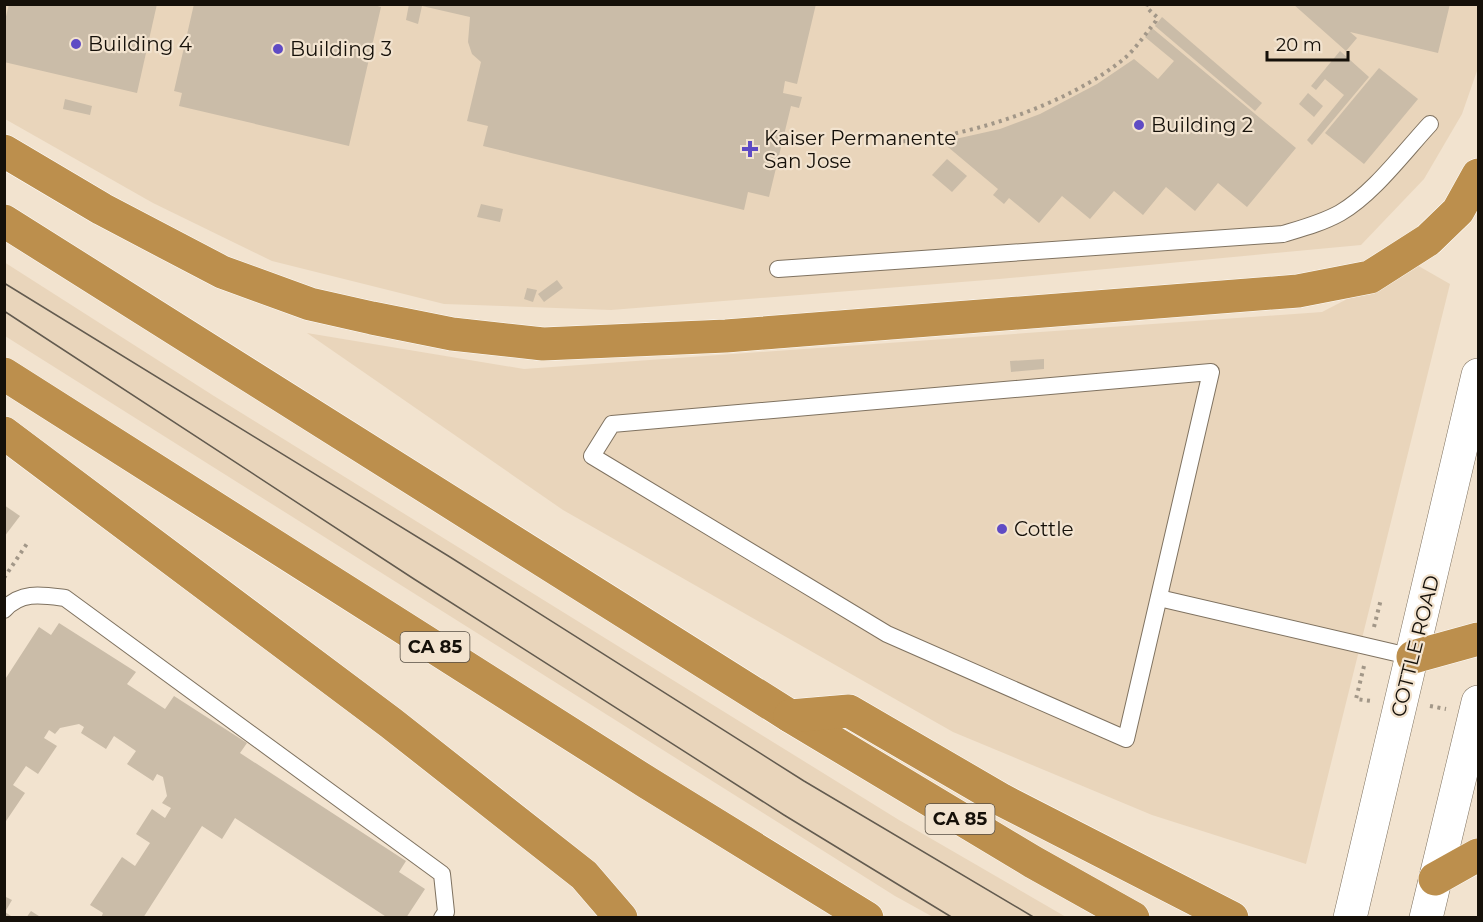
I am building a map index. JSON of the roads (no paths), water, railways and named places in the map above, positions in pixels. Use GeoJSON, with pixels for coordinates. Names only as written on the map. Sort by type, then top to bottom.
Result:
{"type":"FeatureCollection","features":[{"type":"Feature","properties":{"kind":"highway"},"geometry":{"type":"LineString","coordinates":[[4,151],[102,209],[222,272],[310,304],[452,334],[543,344],[726,336],[1298,291],[1370,277],[1428,240],[1458,211],[1479,176]]}},
{"type":"Feature","properties":{"kind":"highway","name":"CA 85"},"geometry":{"type":"LineString","coordinates":[[4,221],[790,716],[1033,862],[1133,918]]}},
{"type":"Feature","properties":{"kind":"highway","name":"CA 85"},"geometry":{"type":"LineString","coordinates":[[4,374],[628,771],[867,918]]}},
{"type":"Feature","properties":{"kind":"highway"},"geometry":{"type":"LineString","coordinates":[[4,433],[391,723],[584,875],[621,918]]}},
{"type":"Feature","properties":{"kind":"highway"},"geometry":{"type":"LineString","coordinates":[[1413,657],[1479,639]]}},
{"type":"Feature","properties":{"kind":"highway"},"geometry":{"type":"LineString","coordinates":[[790,716],[849,711],[1002,800],[1232,918]]}},
{"type":"Feature","properties":{"kind":"highway"},"geometry":{"type":"LineString","coordinates":[[1435,879],[1479,855]]}},
{"type":"Feature","properties":{"kind":"main road","name":"COTTLE ROAD"},"geometry":{"type":"LineString","coordinates":[[1350,917],[1479,375]]}},
{"type":"Feature","properties":{"kind":"main road"},"geometry":{"type":"LineString","coordinates":[[1426,918],[1479,702]]}},
{"type":"Feature","properties":{"kind":"lane"},"geometry":{"type":"LineString","coordinates":[[778,269],[1283,234],[1324,221],[1343,212],[1364,194],[1430,124]]}},
{"type":"Feature","properties":{"kind":"lane"},"geometry":{"type":"LineString","coordinates":[[1211,372],[1159,598],[1126,739],[888,634],[592,456],[612,424],[1211,372]]}},
{"type":"Feature","properties":{"kind":"lane"},"geometry":{"type":"LineString","coordinates":[[4,610],[13,600],[34,594],[65,598],[442,874],[446,912],[442,918]]}},
{"type":"Feature","properties":{"kind":"lane"},"geometry":{"type":"LineString","coordinates":[[1159,598],[1413,657]]}},
{"type":"Feature","properties":{"kind":"tram line"},"geometry":{"type":"LineString","coordinates":[[4,283],[450,557],[804,781],[1035,918]]}},
{"type":"Feature","properties":{"kind":"tram line"},"geometry":{"type":"LineString","coordinates":[[4,311],[414,579],[784,815],[953,918]]}},
{"type":"Feature","properties":{"kind":"place","name":"Building 4"},"geometry":{"type":"Point","coordinates":[76,44]}},
{"type":"Feature","properties":{"kind":"place","name":"Building 3"},"geometry":{"type":"Point","coordinates":[278,49]}},
{"type":"Feature","properties":{"kind":"place","name":"Building 2"},"geometry":{"type":"Point","coordinates":[1139,125]}},
{"type":"Feature","properties":{"kind":"place","name":"Kaiser Permanente San Jose"},"geometry":{"type":"Point","coordinates":[750,149]}},
{"type":"Feature","properties":{"kind":"place","name":"Cottle"},"geometry":{"type":"Point","coordinates":[1002,529]}}]}
